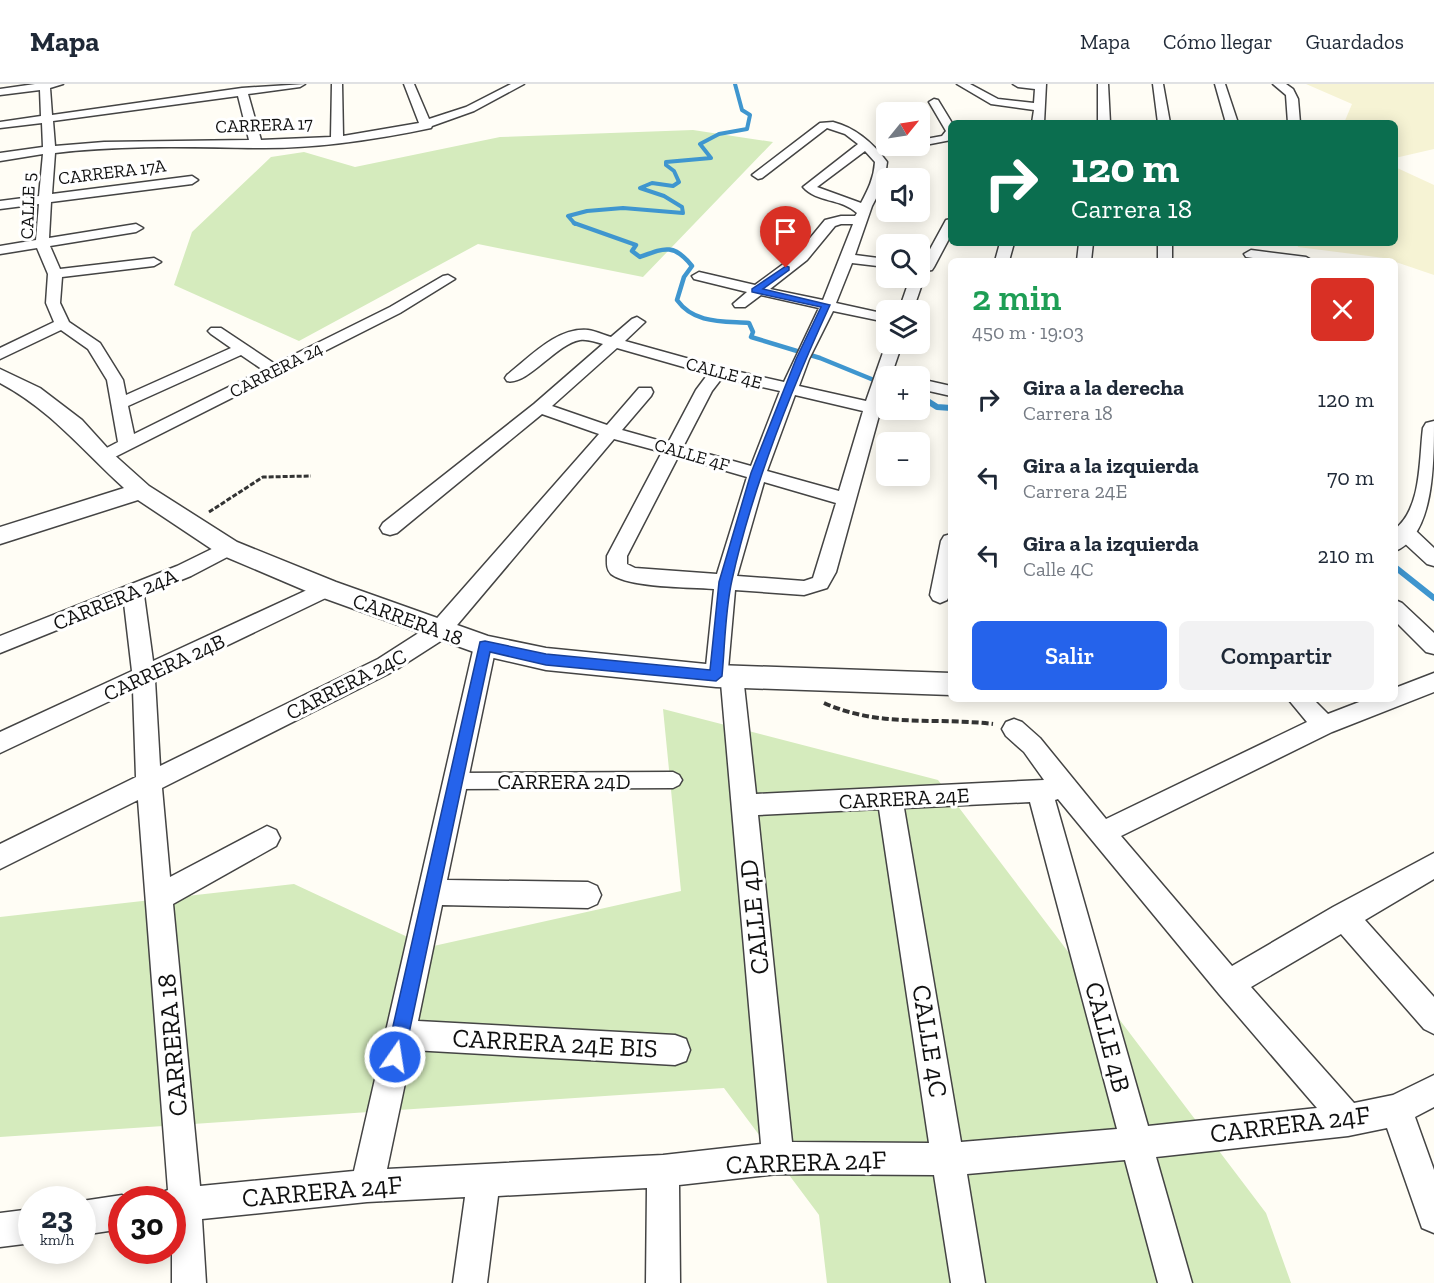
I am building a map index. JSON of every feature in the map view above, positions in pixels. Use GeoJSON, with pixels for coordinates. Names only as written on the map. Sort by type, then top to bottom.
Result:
{"type":"FeatureCollection","features":[{"type":"Feature","properties":{"kind":"street"},"geometry":{"type":"LineString","coordinates":[[0,125],[300,84]]}},
{"type":"Feature","properties":{"kind":"street"},"geometry":{"type":"LineString","coordinates":[[337,84],[337,141]]}},
{"type":"Feature","properties":{"kind":"street"},"geometry":{"type":"LineString","coordinates":[[409,84],[418,110],[427,126]]}},
{"type":"Feature","properties":{"kind":"street","name":"CARRERA 17"},"geometry":{"type":"LineString","coordinates":[[0,157],[104,145],[256,145],[337,141],[427,126],[467,112],[519,84]]}},
{"type":"Feature","properties":{"kind":"street"},"geometry":{"type":"LineString","coordinates":[[962,84],[995,102],[1040,107]]}},
{"type":"Feature","properties":{"kind":"street"},"geometry":{"type":"LineString","coordinates":[[1018,84],[1041,86],[1038,120]]}},
{"type":"Feature","properties":{"kind":"street"},"geometry":{"type":"LineString","coordinates":[[1103,84],[1104,120]]}},
{"type":"Feature","properties":{"kind":"street"},"geometry":{"type":"LineString","coordinates":[[1158,84],[1164,120]]}},
{"type":"Feature","properties":{"kind":"street"},"geometry":{"type":"LineString","coordinates":[[1220,84],[1231,120]]}},
{"type":"Feature","properties":{"kind":"street"},"geometry":{"type":"LineString","coordinates":[[1278,84],[1290,89],[1293,94],[1294,120]]}},
{"type":"Feature","properties":{"kind":"street"},"geometry":{"type":"LineString","coordinates":[[0,92],[49,85]]}},
{"type":"Feature","properties":{"kind":"street","name":"CALLE 5"},"geometry":{"type":"LineString","coordinates":[[49,85],[49,150],[42,244],[55,274],[52,303],[62,324]]}},
{"type":"Feature","properties":{"kind":"street"},"geometry":{"type":"LineString","coordinates":[[242,91],[256,145]]}},
{"type":"Feature","properties":{"kind":"street"},"geometry":{"type":"LineString","coordinates":[[934,102],[948,126]]}},
{"type":"Feature","properties":{"kind":"street"},"geometry":{"type":"LineString","coordinates":[[724,676],[725,582],[757,473],[805,352],[881,176],[881,162],[871,147],[846,130],[830,125],[820,128],[758,175]]}},
{"type":"Feature","properties":{"kind":"street"},"geometry":{"type":"LineString","coordinates":[[930,141],[946,139],[948,136]]}},
{"type":"Feature","properties":{"kind":"street"},"geometry":{"type":"LineString","coordinates":[[862,216],[853,202],[814,192],[810,187],[871,147]]}},
{"type":"Feature","properties":{"kind":"street","name":"CARRERA 17A"},"geometry":{"type":"LineString","coordinates":[[0,206],[192,180]]}},
{"type":"Feature","properties":{"kind":"street"},"geometry":{"type":"LineString","coordinates":[[740,304],[802,257],[830,223],[862,216]]}},
{"type":"Feature","properties":{"kind":"street"},"geometry":{"type":"LineString","coordinates":[[0,250],[136,228]]}},
{"type":"Feature","properties":{"kind":"street"},"geometry":{"type":"LineString","coordinates":[[930,262],[948,228]]}},
{"type":"Feature","properties":{"kind":"street"},"geometry":{"type":"LineString","coordinates":[[1251,253],[1285,258]]}},
{"type":"Feature","properties":{"kind":"street"},"geometry":{"type":"LineString","coordinates":[[846,258],[876,262]]}},
{"type":"Feature","properties":{"kind":"street"},"geometry":{"type":"LineString","coordinates":[[55,274],[154,262]]}},
{"type":"Feature","properties":{"kind":"street"},"geometry":{"type":"LineString","coordinates":[[699,276],[876,316]]}},
{"type":"Feature","properties":{"kind":"street","name":"CARRERA 24"},"geometry":{"type":"LineString","coordinates":[[103,457],[395,310],[448,279]]}},
{"type":"Feature","properties":{"kind":"street"},"geometry":{"type":"LineString","coordinates":[[390,528],[540,408],[637,322]]}},
{"type":"Feature","properties":{"kind":"street"},"geometry":{"type":"LineString","coordinates":[[0,354],[62,324],[94,346],[115,380],[127,444]]}},
{"type":"Feature","properties":{"kind":"street"},"geometry":{"type":"LineString","coordinates":[[216,331],[274,371]]}},
{"type":"Feature","properties":{"kind":"street","name":"CALLE 4E"},"geometry":{"type":"LineString","coordinates":[[513,378],[567,338],[578,334],[718,372],[872,408]]}},
{"type":"Feature","properties":{"kind":"street"},"geometry":{"type":"LineString","coordinates":[[120,404],[242,349]]}},
{"type":"Feature","properties":{"kind":"street"},"geometry":{"type":"LineString","coordinates":[[718,372],[704,390],[617,556],[616,568],[632,575],[804,588],[820,583],[826,572],[845,499],[876,398]]}},
{"type":"Feature","properties":{"kind":"street","name":"CARRERA 18"},"geometry":{"type":"LineString","coordinates":[[0,375],[33,392],[74,425],[103,457],[141,491],[228,548],[327,589],[485,646],[546,659],[724,676],[948,684]]}},
{"type":"Feature","properties":{"kind":"street"},"geometry":{"type":"LineString","coordinates":[[930,386],[948,390]]}},
{"type":"Feature","properties":{"kind":"street","name":"CARRERA 24C"},"geometry":{"type":"LineString","coordinates":[[0,858],[386,665],[439,631],[645,392]]}},
{"type":"Feature","properties":{"kind":"street","name":"CALLE 4F"},"geometry":{"type":"LineString","coordinates":[[540,408],[611,432],[845,499]]}},
{"type":"Feature","properties":{"kind":"street"},"geometry":{"type":"LineString","coordinates":[[1434,428],[1431,477],[1423,507],[1418,520],[1401,538],[1434,559]]}},
{"type":"Feature","properties":{"kind":"street"},"geometry":{"type":"LineString","coordinates":[[0,536],[141,491]]}},
{"type":"Feature","properties":{"kind":"street","name":"CARRERA 24A"},"geometry":{"type":"LineString","coordinates":[[0,645],[184,571],[228,548]]}},
{"type":"Feature","properties":{"kind":"street"},"geometry":{"type":"LineString","coordinates":[[940,595],[948,556]]}},
{"type":"Feature","properties":{"kind":"street","name":"CARRERA 24B"},"geometry":{"type":"LineString","coordinates":[[0,743],[327,589]]}},
{"type":"Feature","properties":{"kind":"street","name":"CARRERA 18"},"geometry":{"type":"LineString","coordinates":[[133,592],[144,676],[148,784],[159,897],[178,1186]]}},
{"type":"Feature","properties":{"kind":"street"},"geometry":{"type":"LineString","coordinates":[[1398,611],[1434,646]]}},
{"type":"Feature","properties":{"kind":"street"},"geometry":{"type":"LineString","coordinates":[[367,1186],[485,646]]}},
{"type":"Feature","properties":{"kind":"street","name":"CALLE 4D"},"geometry":{"type":"LineString","coordinates":[[724,676],[744,805],[778,1158]]}},
{"type":"Feature","properties":{"kind":"street"},"geometry":{"type":"LineString","coordinates":[[1398,696],[1434,682]]}},
{"type":"Feature","properties":{"kind":"street"},"geometry":{"type":"LineString","coordinates":[[1302,702],[1324,725]]}},
{"type":"Feature","properties":{"kind":"street"},"geometry":{"type":"LineString","coordinates":[[1102,833],[1324,725],[1383,702]]}},
{"type":"Feature","properties":{"kind":"street"},"geometry":{"type":"LineString","coordinates":[[1014,729],[1032,745],[1052,790],[1102,833],[1229,984],[1348,1120]]}},
{"type":"Feature","properties":{"kind":"street","name":"CARRERA 24D"},"geometry":{"type":"LineString","coordinates":[[455,781],[673,780]]}},
{"type":"Feature","properties":{"kind":"street","name":"CARRERA 24E"},"geometry":{"type":"LineString","coordinates":[[744,805],[1052,790]]}},
{"type":"Feature","properties":{"kind":"street","name":"CALLE 4B"},"geometry":{"type":"LineString","coordinates":[[1052,790],[1137,1143],[1175,1283]]}},
{"type":"Feature","properties":{"kind":"street","name":"CALLE 4C"},"geometry":{"type":"LineString","coordinates":[[890,799],[968,1283]]}},
{"type":"Feature","properties":{"kind":"street"},"geometry":{"type":"LineString","coordinates":[[159,897],[267,838]]}},
{"type":"Feature","properties":{"kind":"street"},"geometry":{"type":"LineString","coordinates":[[1229,984],[1434,865]]}},
{"type":"Feature","properties":{"kind":"street"},"geometry":{"type":"LineString","coordinates":[[431,892],[588,895]]}},
{"type":"Feature","properties":{"kind":"street"},"geometry":{"type":"LineString","coordinates":[[1344,916],[1434,1019]]}},
{"type":"Feature","properties":{"kind":"street","name":"CARRERA 24E BIS"},"geometry":{"type":"LineString","coordinates":[[400,1035],[675,1050]]}},
{"type":"Feature","properties":{"kind":"street","name":"CARRERA 24F"},"geometry":{"type":"LineString","coordinates":[[186,1203],[367,1186],[663,1171],[778,1158],[949,1159],[1137,1143],[1348,1120],[1397,1110],[1434,1090]]}},
{"type":"Feature","properties":{"kind":"street"},"geometry":{"type":"LineString","coordinates":[[1397,1110],[1433,1208]]}},
{"type":"Feature","properties":{"kind":"street"},"geometry":{"type":"LineString","coordinates":[[663,1171],[663,1283]]}},
{"type":"Feature","properties":{"kind":"street"},"geometry":{"type":"LineString","coordinates":[[470,1283],[484,1180]]}},
{"type":"Feature","properties":{"kind":"street"},"geometry":{"type":"LineString","coordinates":[[0,1230],[18,1228]]}},
{"type":"Feature","properties":{"kind":"street","name":"CARRERA 18"},"geometry":{"type":"LineString","coordinates":[[186,1259],[189,1283]]}},
{"type":"Feature","properties":{"kind":"path"},"geometry":{"type":"LineString","coordinates":[[190,524],[263,477],[311,476]]}},
{"type":"Feature","properties":{"kind":"path"},"geometry":{"type":"LineString","coordinates":[[789,678],[813,696],[840,711],[877,721],[991,723],[1014,729]]}},
{"type":"Feature","properties":{"kind":"shaded area"},"geometry":{"type":"Polygon","coordinates":[[[1306,84],[1434,84],[1434,149],[1398,157],[1398,120],[1345,120],[1352,104],[1306,84]]]}},
{"type":"Feature","properties":{"kind":"shaded area"},"geometry":{"type":"Polygon","coordinates":[[[1398,168],[1434,185],[1434,275],[1398,263],[1398,258],[1298,247],[1398,246],[1398,168]]]}},
{"type":"Feature","properties":{"kind":"green space"},"geometry":{"type":"Polygon","coordinates":[[[693,130],[773,142],[643,277],[478,244],[299,341],[174,285],[192,232],[271,157],[304,152],[355,167],[500,137],[693,130]]]}},
{"type":"Feature","properties":{"kind":"green space"},"geometry":{"type":"Polygon","coordinates":[[[663,709],[938,780],[1266,1213],[1291,1283],[827,1283],[819,1215],[724,1088],[0,1137],[0,917],[294,884],[429,947],[681,891],[663,709]]]}},
{"type":"Feature","properties":{"kind":"waterway"},"geometry":{"type":"LineString","coordinates":[[574,223],[568,216],[587,211],[623,208],[683,213],[682,207],[664,196],[640,188],[652,183],[673,186],[679,182],[674,171],[666,165],[666,162],[711,158],[700,144],[719,134],[747,129],[750,115],[742,110],[735,84]]}},
{"type":"Feature","properties":{"kind":"waterway"},"geometry":{"type":"LineString","coordinates":[[574,223],[636,245],[632,251],[640,257],[662,250],[680,254],[692,266],[684,277],[677,300],[692,313],[710,320],[749,323],[753,332],[751,337],[820,358],[876,381]]}},
{"type":"Feature","properties":{"kind":"waterway"},"geometry":{"type":"LineString","coordinates":[[930,403],[937,407],[948,408]]}},
{"type":"Feature","properties":{"kind":"waterway"},"geometry":{"type":"LineString","coordinates":[[1398,569],[1434,598]]}},
{"type":"Feature","properties":{"kind":"route"},"geometry":{"type":"LineString","coordinates":[[395,1057],[485,646],[546,659],[603,667],[716,676],[725,582],[757,473],[801,359],[826,305],[756,290],[786,268]]}}]}
